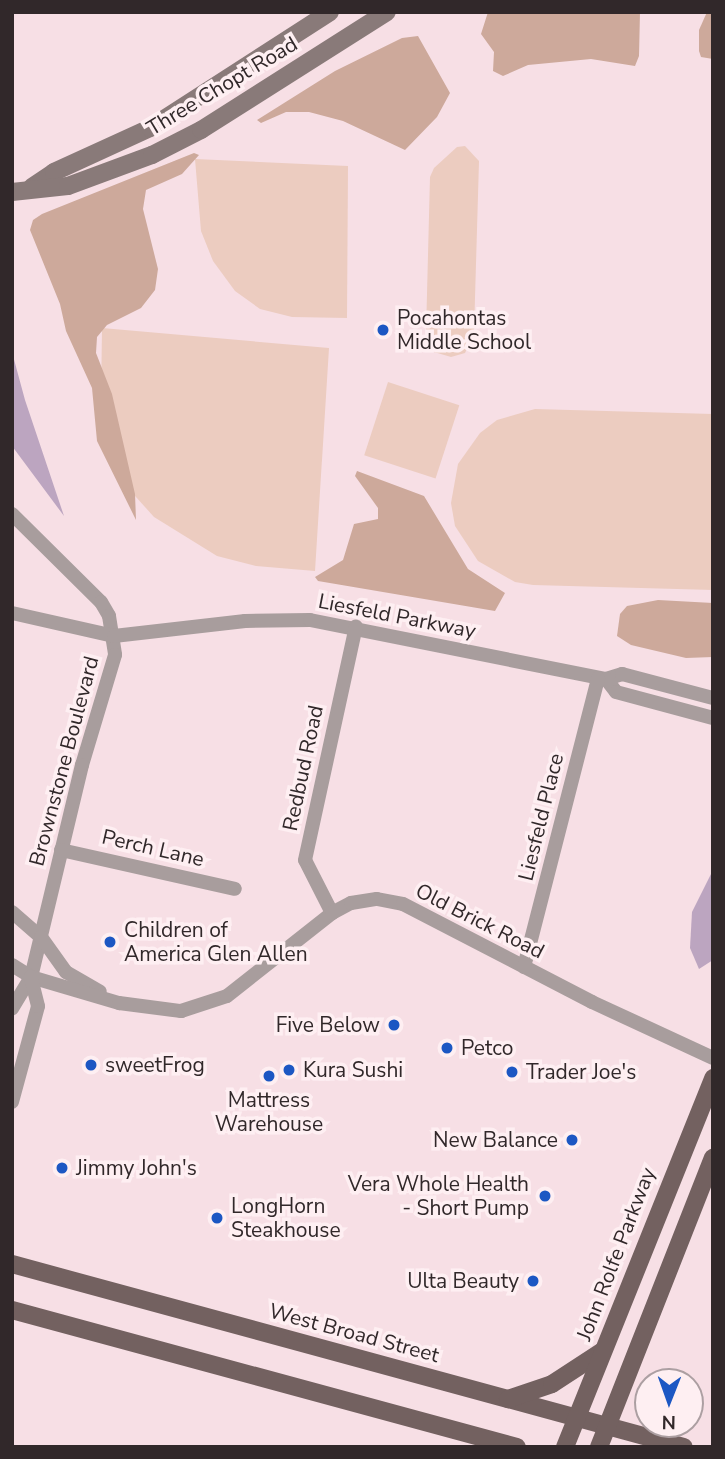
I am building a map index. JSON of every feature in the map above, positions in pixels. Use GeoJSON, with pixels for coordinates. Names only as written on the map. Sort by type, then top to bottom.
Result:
{"type":"FeatureCollection","features":[{"type":"Feature","properties":{"kind":"main road","name":"Three Chopt Road"},"geometry":{"type":"LineString","coordinates":[[32,187],[54,172],[150,128],[330,12]]}},
{"type":"Feature","properties":{"kind":"main road","name":"Three Chopt Road"},"geometry":{"type":"LineString","coordinates":[[12,192],[32,187],[68,186],[177,143],[387,12]]}},
{"type":"Feature","properties":{"kind":"main road","name":"John Rolfe Parkway"},"geometry":{"type":"LineString","coordinates":[[565,1447],[713,1079]]}},
{"type":"Feature","properties":{"kind":"main road"},"geometry":{"type":"LineString","coordinates":[[599,1447],[713,1158]]}},
{"type":"Feature","properties":{"kind":"main road","name":"West Broad Street"},"geometry":{"type":"LineString","coordinates":[[12,1264],[684,1447]]}},
{"type":"Feature","properties":{"kind":"main road"},"geometry":{"type":"LineString","coordinates":[[12,1310],[517,1447]]}},
{"type":"Feature","properties":{"kind":"main road"},"geometry":{"type":"LineString","coordinates":[[508,1399],[552,1384],[602,1351]]}},
{"type":"Feature","properties":{"kind":"street"},"geometry":{"type":"LineString","coordinates":[[12,514],[101,602],[114,636]]}},
{"type":"Feature","properties":{"kind":"street","name":"Liesfeld Parkway"},"geometry":{"type":"LineString","coordinates":[[12,613],[114,636],[245,621],[310,620],[356,626],[602,678],[622,674],[713,698]]}},
{"type":"Feature","properties":{"kind":"street","name":"Redbud Road"},"geometry":{"type":"LineString","coordinates":[[332,913],[305,860],[356,626]]}},
{"type":"Feature","properties":{"kind":"street","name":"Brownstone Boulevard"},"geometry":{"type":"LineString","coordinates":[[12,1009],[31,977],[61,850],[115,655],[114,636]]}},
{"type":"Feature","properties":{"kind":"street","name":"Liesfeld Parkway"},"geometry":{"type":"LineString","coordinates":[[602,678],[616,692],[713,718]]}},
{"type":"Feature","properties":{"kind":"street","name":"Liesfeld Place"},"geometry":{"type":"LineString","coordinates":[[524,967],[602,678]]}},
{"type":"Feature","properties":{"kind":"street","name":"Perch Lane"},"geometry":{"type":"LineString","coordinates":[[61,850],[235,889]]}},
{"type":"Feature","properties":{"kind":"street","name":"Old Brick Road"},"geometry":{"type":"LineString","coordinates":[[12,965],[31,977],[119,1003],[181,1011],[206,1006],[227,996],[332,913],[351,903],[377,899],[403,904],[524,967],[713,1058]]}},
{"type":"Feature","properties":{"kind":"street","name":"Old Brick Road"},"geometry":{"type":"LineString","coordinates":[[12,912],[40,937],[66,972],[119,1003]]}},
{"type":"Feature","properties":{"kind":"street","name":"Brownstone Boulevard"},"geometry":{"type":"LineString","coordinates":[[12,1102],[38,1006],[31,977]]}},
{"type":"Feature","properties":{"kind":"shaded area"},"geometry":{"type":"Polygon","coordinates":[[[488,12],[640,12],[639,56],[635,66],[591,59],[528,65],[503,76],[493,71],[494,52],[481,34],[488,12]]]}},
{"type":"Feature","properties":{"kind":"shaded area"},"geometry":{"type":"Polygon","coordinates":[[[707,12],[713,12],[713,59],[701,57],[699,51],[699,30],[707,12]]]}},
{"type":"Feature","properties":{"kind":"shaded area"},"geometry":{"type":"Polygon","coordinates":[[[418,36],[450,93],[437,117],[405,150],[343,121],[309,112],[286,112],[261,123],[257,120],[335,71],[402,38],[418,36]]]}},
{"type":"Feature","properties":{"kind":"shaded area"},"geometry":{"type":"Polygon","coordinates":[[[465,146],[479,161],[474,332],[465,353],[451,357],[434,352],[426,333],[430,177],[434,168],[457,147],[465,146]]]}},
{"type":"Feature","properties":{"kind":"shaded area"},"geometry":{"type":"Polygon","coordinates":[[[194,153],[199,155],[182,174],[146,190],[143,209],[158,269],[155,290],[141,308],[107,325],[97,337],[96,353],[112,394],[135,494],[136,520],[97,441],[92,388],[66,331],[60,304],[30,230],[33,220],[42,214],[194,153]]]}},
{"type":"Feature","properties":{"kind":"shaded area"},"geometry":{"type":"Polygon","coordinates":[[[195,159],[348,166],[347,318],[292,317],[260,309],[235,291],[213,261],[201,231],[195,159]]]}},
{"type":"Feature","properties":{"kind":"shaded area"},"geometry":{"type":"Polygon","coordinates":[[[102,328],[329,348],[315,571],[256,566],[217,556],[154,517],[127,487],[101,400],[102,328]]]}},
{"type":"Feature","properties":{"kind":"shaded area"},"geometry":{"type":"Polygon","coordinates":[[[12,352],[25,400],[64,516],[12,446],[12,352]]]}},
{"type":"Feature","properties":{"kind":"shaded area"},"geometry":{"type":"Polygon","coordinates":[[[388,382],[459,405],[436,478],[364,455],[388,382]]]}},
{"type":"Feature","properties":{"kind":"shaded area"},"geometry":{"type":"Polygon","coordinates":[[[535,409],[713,414],[713,590],[533,585],[515,582],[478,561],[455,526],[451,503],[458,464],[480,433],[497,420],[535,409]]]}},
{"type":"Feature","properties":{"kind":"shaded area"},"geometry":{"type":"Polygon","coordinates":[[[357,471],[424,496],[468,569],[505,593],[495,611],[318,581],[315,577],[343,560],[354,524],[378,519],[378,508],[355,476],[357,471]]]}},
{"type":"Feature","properties":{"kind":"shaded area"},"geometry":{"type":"Polygon","coordinates":[[[658,600],[713,603],[713,657],[686,658],[631,645],[617,636],[620,614],[627,606],[658,600]]]}},
{"type":"Feature","properties":{"kind":"shaded area"},"geometry":{"type":"Polygon","coordinates":[[[713,870],[713,960],[699,969],[690,948],[692,912],[713,870]]]}},
{"type":"Feature","properties":{"kind":"place","name":"Pocahontas Middle School"},"geometry":{"type":"Point","coordinates":[383,330]}},
{"type":"Feature","properties":{"kind":"place","name":"Children of America Glen Allen"},"geometry":{"type":"Point","coordinates":[110,942]}},
{"type":"Feature","properties":{"kind":"place","name":"Five Below"},"geometry":{"type":"Point","coordinates":[394,1025]}},
{"type":"Feature","properties":{"kind":"place","name":"Petco"},"geometry":{"type":"Point","coordinates":[447,1048]}},
{"type":"Feature","properties":{"kind":"place","name":"sweetFrog"},"geometry":{"type":"Point","coordinates":[91,1065]}},
{"type":"Feature","properties":{"kind":"place","name":"Kura Sushi"},"geometry":{"type":"Point","coordinates":[289,1070]}},
{"type":"Feature","properties":{"kind":"place","name":"Trader Joe's"},"geometry":{"type":"Point","coordinates":[512,1072]}},
{"type":"Feature","properties":{"kind":"place","name":"Mattress Warehouse"},"geometry":{"type":"Point","coordinates":[269,1076]}},
{"type":"Feature","properties":{"kind":"place","name":"New Balance"},"geometry":{"type":"Point","coordinates":[572,1140]}},
{"type":"Feature","properties":{"kind":"place","name":"Jimmy John's"},"geometry":{"type":"Point","coordinates":[62,1168]}},
{"type":"Feature","properties":{"kind":"place","name":"Vera Whole Health - Short Pump"},"geometry":{"type":"Point","coordinates":[545,1196]}},
{"type":"Feature","properties":{"kind":"place","name":"LongHorn Steakhouse"},"geometry":{"type":"Point","coordinates":[217,1218]}},
{"type":"Feature","properties":{"kind":"place","name":"Ulta Beauty"},"geometry":{"type":"Point","coordinates":[533,1281]}}]}
